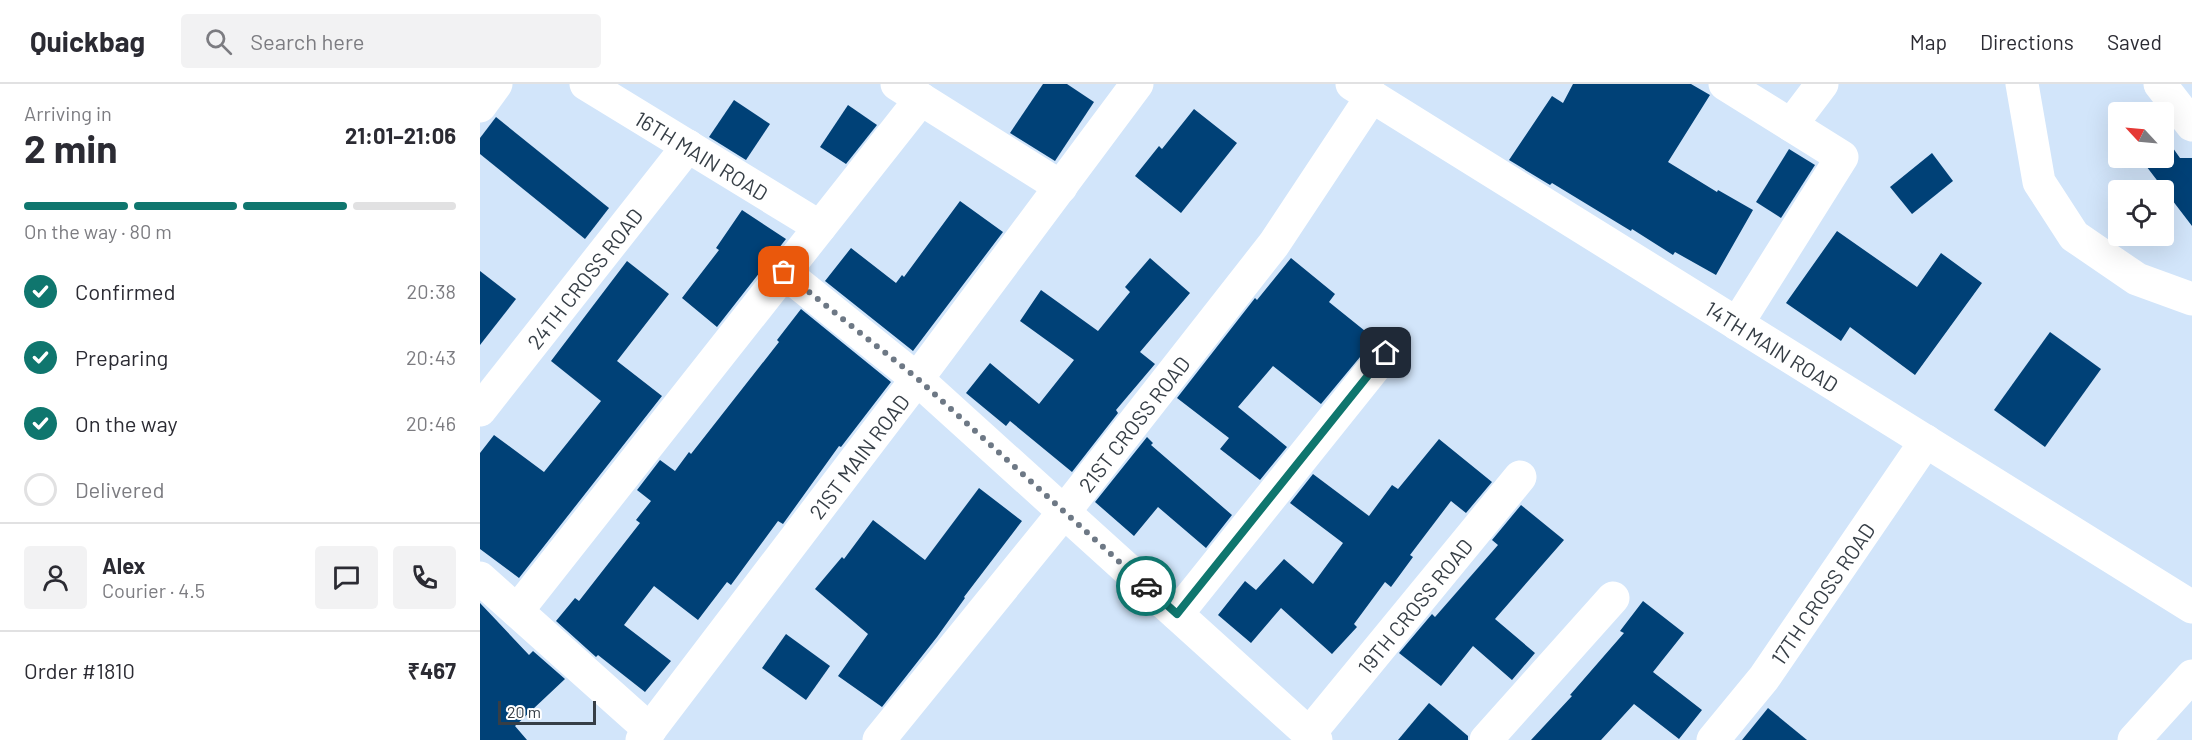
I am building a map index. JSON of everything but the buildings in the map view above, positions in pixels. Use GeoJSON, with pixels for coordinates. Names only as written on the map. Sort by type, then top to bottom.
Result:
{"type":"FeatureCollection","features":[{"type":"Feature","properties":{"kind":"street"},"geometry":{"type":"LineString","coordinates":[[480,106],[496,84]]}},
{"type":"Feature","properties":{"kind":"street","name":"16TH MAIN ROAD"},"geometry":{"type":"LineString","coordinates":[[586,84],[820,227]]}},
{"type":"Feature","properties":{"kind":"street","name":"21ST MAIN ROAD"},"geometry":{"type":"LineString","coordinates":[[646,735],[918,379],[1137,84]]}},
{"type":"Feature","properties":{"kind":"street"},"geometry":{"type":"LineString","coordinates":[[1725,84],[1842,158],[1737,324]]}},
{"type":"Feature","properties":{"kind":"street"},"geometry":{"type":"LineString","coordinates":[[1791,125],[1822,84]]}},
{"type":"Feature","properties":{"kind":"street"},"geometry":{"type":"LineString","coordinates":[[2022,84],[2039,182],[2074,236],[2137,279],[2192,299]]}},
{"type":"Feature","properties":{"kind":"street"},"geometry":{"type":"LineString","coordinates":[[2160,84],[2192,124]]}},
{"type":"Feature","properties":{"kind":"street","name":"21ST CROSS ROAD"},"geometry":{"type":"LineString","coordinates":[[879,740],[1064,512],[1274,244],[1362,90]]}},
{"type":"Feature","properties":{"kind":"street","name":"14TH MAIN ROAD"},"geometry":{"type":"LineString","coordinates":[[1362,90],[2192,606]]}},
{"type":"Feature","properties":{"kind":"street"},"geometry":{"type":"LineString","coordinates":[[517,611],[820,227],[909,92],[1061,187]]}},
{"type":"Feature","properties":{"kind":"street","name":"24TH CROSS ROAD"},"geometry":{"type":"LineString","coordinates":[[480,410],[688,146]]}},
{"type":"Feature","properties":{"kind":"street"},"geometry":{"type":"LineString","coordinates":[[784,272],[918,379],[1312,737]]}},
{"type":"Feature","properties":{"kind":"street"},"geometry":{"type":"LineString","coordinates":[[1177,614],[1386,353]]}},
{"type":"Feature","properties":{"kind":"street","name":"17TH CROSS ROAD"},"geometry":{"type":"LineString","coordinates":[[1713,740],[1764,678],[1926,441]]}},
{"type":"Feature","properties":{"kind":"street","name":"19TH CROSS ROAD"},"geometry":{"type":"LineString","coordinates":[[1312,737],[1520,477]]}},
{"type":"Feature","properties":{"kind":"street"},"geometry":{"type":"LineString","coordinates":[[480,578],[646,735]]}},
{"type":"Feature","properties":{"kind":"street"},"geometry":{"type":"LineString","coordinates":[[1486,740],[1613,598]]}},
{"type":"Feature","properties":{"kind":"street"},"geometry":{"type":"LineString","coordinates":[[2134,740],[2192,676]]}},
{"type":"Feature","properties":{"kind":"way so far"},"geometry":{"type":"LineString","coordinates":[[784,272],[918,379],[1146,586]]}},
{"type":"Feature","properties":{"kind":"route"},"geometry":{"type":"LineString","coordinates":[[1146,586],[1177,614],[1386,353]]}}]}
